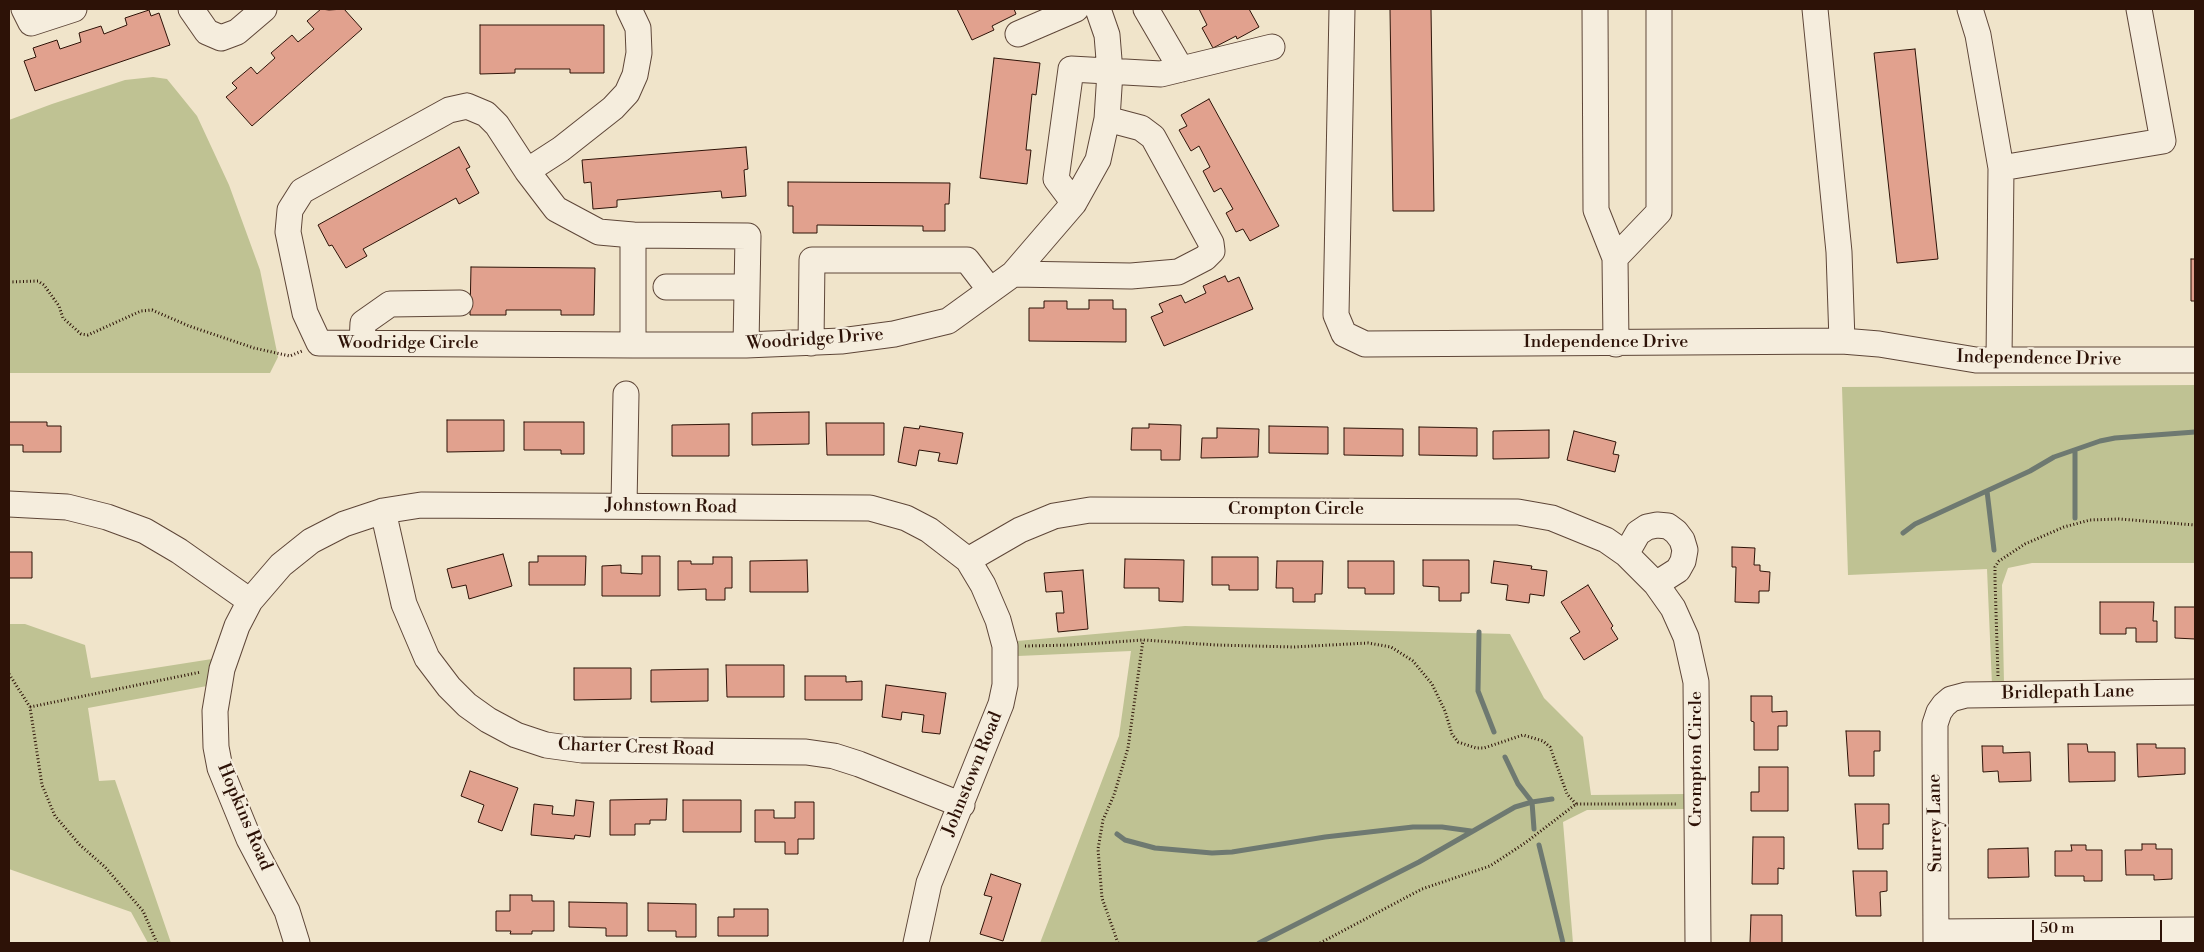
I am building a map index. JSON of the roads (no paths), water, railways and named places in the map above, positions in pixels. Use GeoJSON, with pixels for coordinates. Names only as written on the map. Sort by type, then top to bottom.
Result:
{"type":"FeatureCollection","features":[{"type":"Feature","properties":{"kind":"street"},"geometry":{"type":"LineString","coordinates":[[24,9],[32,23],[74,9]]}},
{"type":"Feature","properties":{"kind":"street"},"geometry":{"type":"LineString","coordinates":[[191,9],[207,32],[221,38],[237,32],[264,9]]}},
{"type":"Feature","properties":{"kind":"street"},"geometry":{"type":"LineString","coordinates":[[527,171],[561,149],[613,108],[627,93],[634,75],[639,53],[638,28],[629,9]]}},
{"type":"Feature","properties":{"kind":"street"},"geometry":{"type":"LineString","coordinates":[[1018,34],[1076,9]]}},
{"type":"Feature","properties":{"kind":"street","name":"Woodridge Drive"},"geometry":{"type":"LineString","coordinates":[[633,345],[746,345],[841,341],[894,334],[948,321],[1013,274],[1074,203],[1098,160],[1108,119],[1110,72],[1107,35],[1098,9]]}},
{"type":"Feature","properties":{"kind":"street"},"geometry":{"type":"LineString","coordinates":[[1146,9],[1181,69]]}},
{"type":"Feature","properties":{"kind":"street","name":"Independence Drive"},"geometry":{"type":"LineString","coordinates":[[1342,9],[1336,315],[1344,334],[1365,344],[1616,344],[1842,341],[1879,344],[1955,358],[1999,360],[2195,360]]}},
{"type":"Feature","properties":{"kind":"street"},"geometry":{"type":"LineString","coordinates":[[1595,9],[1596,210],[1615,258],[1616,344]]}},
{"type":"Feature","properties":{"kind":"street"},"geometry":{"type":"LineString","coordinates":[[1615,258],[1659,212],[1659,9]]}},
{"type":"Feature","properties":{"kind":"street"},"geometry":{"type":"LineString","coordinates":[[1815,9],[1839,252],[1842,341]]}},
{"type":"Feature","properties":{"kind":"street"},"geometry":{"type":"LineString","coordinates":[[1970,9],[1978,35],[2001,168],[1999,360]]}},
{"type":"Feature","properties":{"kind":"street"},"geometry":{"type":"LineString","coordinates":[[2001,168],[2163,141],[2139,9]]}},
{"type":"Feature","properties":{"kind":"street"},"geometry":{"type":"LineString","coordinates":[[1074,203],[1056,179],[1071,69],[1161,74],[1272,47]]}},
{"type":"Feature","properties":{"kind":"street","name":"Woodridge Circle"},"geometry":{"type":"LineString","coordinates":[[633,345],[319,343],[305,313],[288,232],[290,210],[302,191],[450,110],[467,106],[486,114],[497,125],[527,171],[556,209],[599,232],[633,235],[748,236],[747,287]]}},
{"type":"Feature","properties":{"kind":"street"},"geometry":{"type":"LineString","coordinates":[[1013,274],[1131,276],[1169,273],[1178,272],[1205,258],[1212,252],[1211,243],[1153,137],[1141,128],[1125,122],[1108,119]]}},
{"type":"Feature","properties":{"kind":"street"},"geometry":{"type":"LineString","coordinates":[[633,235],[633,345]]}},
{"type":"Feature","properties":{"kind":"street"},"geometry":{"type":"LineString","coordinates":[[811,343],[812,260],[967,260],[990,290]]}},
{"type":"Feature","properties":{"kind":"street"},"geometry":{"type":"LineString","coordinates":[[666,287],[747,287],[746,345]]}},
{"type":"Feature","properties":{"kind":"street"},"geometry":{"type":"LineString","coordinates":[[362,343],[363,323],[390,304],[460,303]]}},
{"type":"Feature","properties":{"kind":"street"},"geometry":{"type":"LineString","coordinates":[[624,506],[626,394]]}},
{"type":"Feature","properties":{"kind":"street"},"geometry":{"type":"LineString","coordinates":[[9,504],[67,507],[107,517],[145,531],[178,551],[250,602]]}},
{"type":"Feature","properties":{"kind":"street","name":"Johnstown Road"},"geometry":{"type":"LineString","coordinates":[[250,602],[281,565],[311,541],[344,524],[384,510],[421,505],[870,508],[914,522],[929,530],[968,560],[983,585],[998,620],[1005,646],[1005,685],[1001,704],[962,805],[929,883],[916,943]]}},
{"type":"Feature","properties":{"kind":"street","name":"Charter Crest Road"},"geometry":{"type":"LineString","coordinates":[[384,510],[404,604],[427,658],[443,680],[467,705],[488,720],[516,735],[546,745],[582,750],[806,752],[859,764],[962,805]]}},
{"type":"Feature","properties":{"kind":"street","name":"Crompton Circle"},"geometry":{"type":"LineString","coordinates":[[968,560],[1020,530],[1054,516],[1090,510],[1518,512],[1552,518],[1606,540],[1626,554],[1656,584],[1673,608],[1686,637],[1696,682],[1698,943]]}},
{"type":"Feature","properties":{"kind":"street"},"geometry":{"type":"LineString","coordinates":[[1626,554],[1638,533],[1647,527],[1657,525],[1668,526],[1676,532],[1684,545],[1683,561],[1678,570],[1656,584]]}},
{"type":"Feature","properties":{"kind":"street","name":"Hopkins Road"},"geometry":{"type":"LineString","coordinates":[[250,602],[237,626],[222,669],[215,711],[216,747],[220,768],[249,840],[286,911],[297,943]]}},
{"type":"Feature","properties":{"kind":"street","name":"Bridlepath Lane"},"geometry":{"type":"LineString","coordinates":[[1944,705],[1951,699],[1966,695],[1998,693],[2195,692]]}},
{"type":"Feature","properties":{"kind":"street","name":"Surrey Lane"},"geometry":{"type":"LineString","coordinates":[[1936,938],[1935,724],[1939,712],[1944,705]]}},
{"type":"Feature","properties":{"kind":"street"},"geometry":{"type":"LineString","coordinates":[[1936,938],[2195,930]]}},
{"type":"Feature","properties":{"kind":"waterway"},"geometry":{"type":"LineString","coordinates":[[1903,533],[1915,524],[2030,471],[2054,457],[2100,441],[2115,438],[2195,432]]}},
{"type":"Feature","properties":{"kind":"waterway"},"geometry":{"type":"LineString","coordinates":[[2075,451],[2075,518]]}},
{"type":"Feature","properties":{"kind":"waterway"},"geometry":{"type":"LineString","coordinates":[[1987,491],[1994,550]]}},
{"type":"Feature","properties":{"kind":"waterway"},"geometry":{"type":"LineString","coordinates":[[1479,632],[1478,691],[1494,732]]}},
{"type":"Feature","properties":{"kind":"waterway"},"geometry":{"type":"LineString","coordinates":[[1505,757],[1518,784],[1532,802],[1534,829]]}},
{"type":"Feature","properties":{"kind":"waterway"},"geometry":{"type":"LineString","coordinates":[[1259,943],[1419,862],[1515,807],[1552,799]]}},
{"type":"Feature","properties":{"kind":"waterway"},"geometry":{"type":"LineString","coordinates":[[1117,834],[1125,840],[1155,848],[1212,853],[1232,852],[1325,837],[1413,827],[1442,827],[1471,831]]}},
{"type":"Feature","properties":{"kind":"waterway"},"geometry":{"type":"LineString","coordinates":[[1539,845],[1563,943]]}}]}
